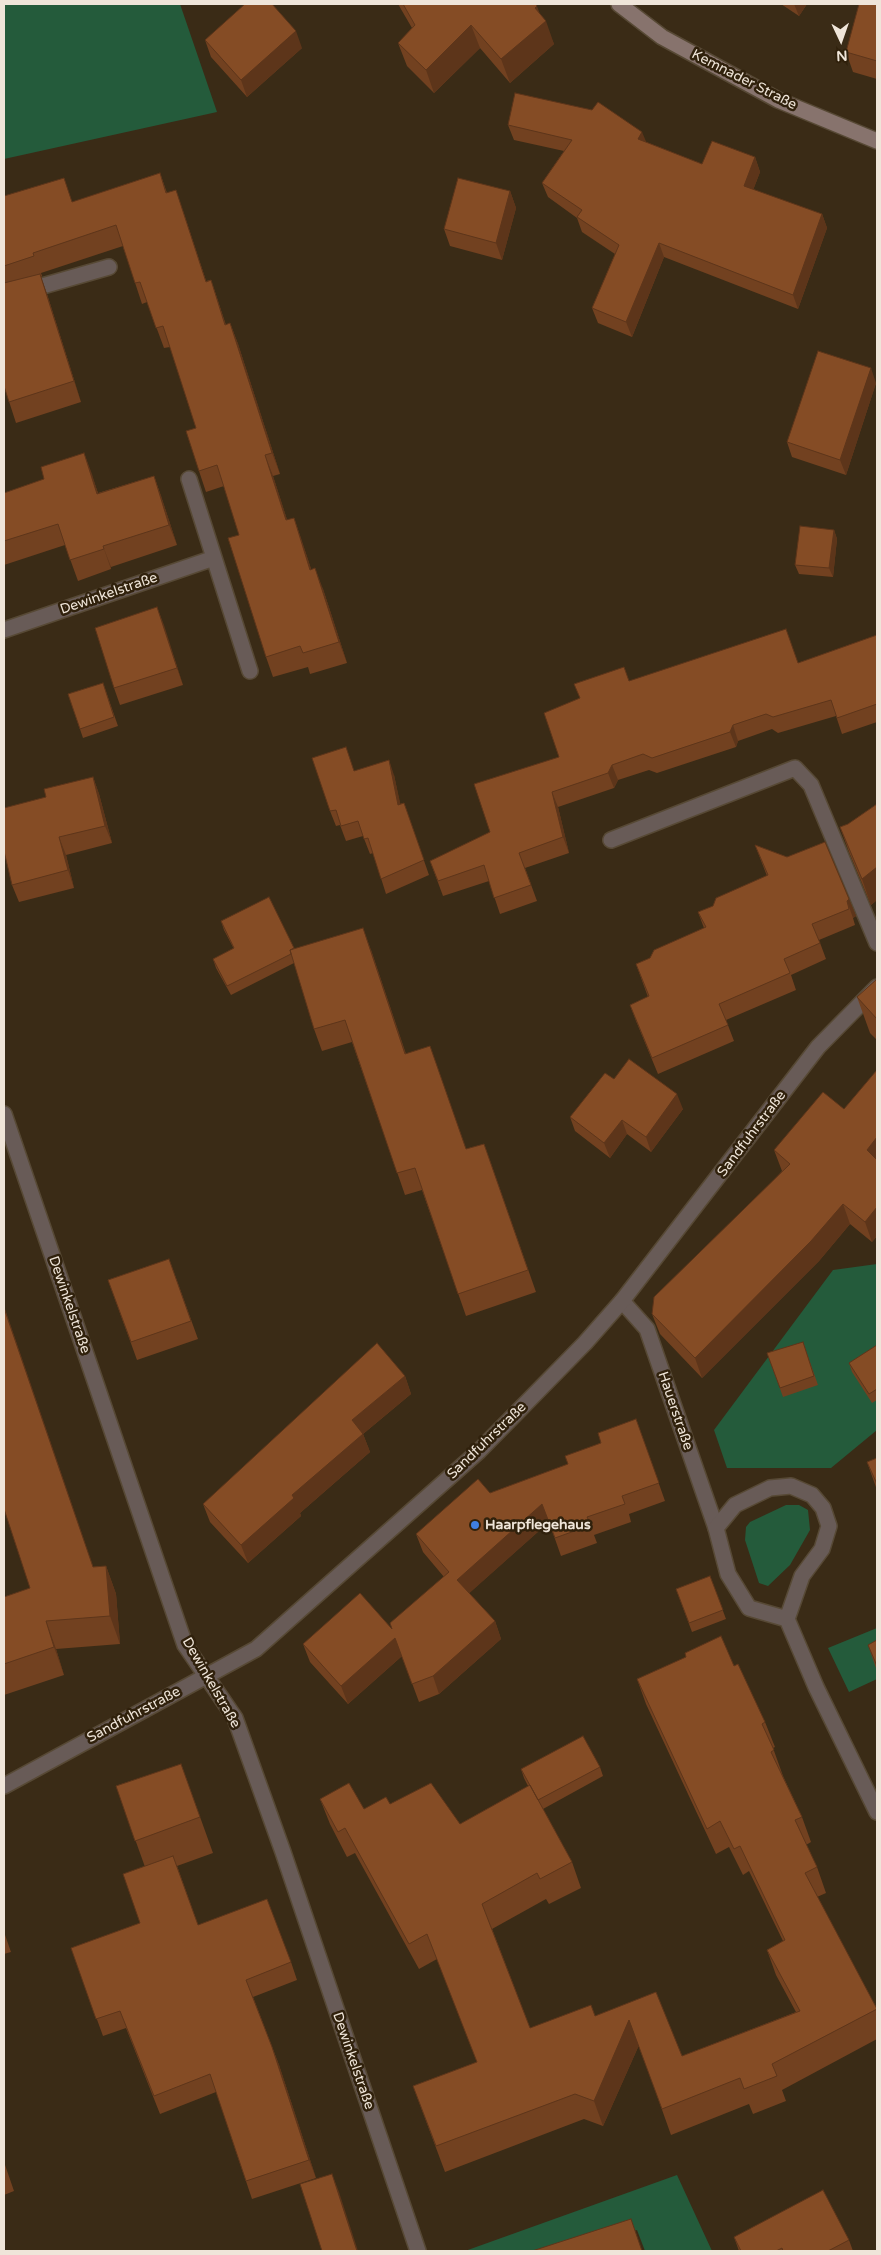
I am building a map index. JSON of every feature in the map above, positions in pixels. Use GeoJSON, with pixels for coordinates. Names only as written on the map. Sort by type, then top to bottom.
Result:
{"type":"FeatureCollection","features":[{"type":"Feature","properties":{"kind":"street","name":"Kemnader Straße"},"geometry":{"type":"LineString","coordinates":[[619,4],[662,37],[778,100],[877,141]]}},
{"type":"Feature","properties":{"kind":"street"},"geometry":{"type":"LineString","coordinates":[[4,297],[108,267]]}},
{"type":"Feature","properties":{"kind":"street"},"geometry":{"type":"LineString","coordinates":[[189,479],[250,671]]}},
{"type":"Feature","properties":{"kind":"street","name":"Dewinkelstraße"},"geometry":{"type":"LineString","coordinates":[[4,630],[214,558]]}},
{"type":"Feature","properties":{"kind":"street"},"geometry":{"type":"LineString","coordinates":[[611,840],[795,768],[811,785],[877,943]]}},
{"type":"Feature","properties":{"kind":"street","name":"Sandfuhrstraße"},"geometry":{"type":"LineString","coordinates":[[4,1786],[256,1649],[456,1472],[532,1398],[622,1301],[818,1047],[877,987]]}},
{"type":"Feature","properties":{"kind":"street","name":"Dewinkelstraße"},"geometry":{"type":"LineString","coordinates":[[4,1114],[186,1645],[235,1718],[283,1852],[418,2251]]}},
{"type":"Feature","properties":{"kind":"street","name":"Hauerstraße"},"geometry":{"type":"LineString","coordinates":[[622,1301],[647,1329],[716,1528],[728,1574],[749,1608],[788,1619]]}},
{"type":"Feature","properties":{"kind":"street"},"geometry":{"type":"LineString","coordinates":[[716,1528],[736,1505],[770,1488],[791,1486],[812,1494],[822,1508],[829,1526],[822,1549],[802,1576],[788,1619],[816,1687],[877,1812]]}},
{"type":"Feature","properties":{"kind":"green space"},"geometry":{"type":"Polygon","coordinates":[[[4,4],[180,4],[217,112],[4,159],[4,4]]]}},
{"type":"Feature","properties":{"kind":"green space"},"geometry":{"type":"Polygon","coordinates":[[[877,1264],[877,1430],[831,1468],[727,1468],[714,1430],[833,1270],[877,1264]]]}},
{"type":"Feature","properties":{"kind":"green space"},"geometry":{"type":"Polygon","coordinates":[[[786,1505],[799,1505],[808,1510],[810,1530],[790,1565],[768,1586],[759,1583],[745,1540],[746,1527],[750,1522],[786,1505]]]}},
{"type":"Feature","properties":{"kind":"green space"},"geometry":{"type":"Polygon","coordinates":[[[877,1628],[877,1679],[849,1692],[828,1648],[877,1628]]]}},
{"type":"Feature","properties":{"kind":"green space"},"geometry":{"type":"Polygon","coordinates":[[[677,2175],[712,2251],[645,2251],[637,2230],[605,2237],[585,2251],[465,2251],[677,2175]]]}},
{"type":"Feature","properties":{"kind":"building"},"geometry":{"type":"Polygon","coordinates":[[[245,4],[272,4],[296,31],[241,80],[205,40],[245,4]]]}},
{"type":"Feature","properties":{"kind":"building"},"geometry":{"type":"Polygon","coordinates":[[[403,4],[535,4],[537,6],[535,8],[546,21],[501,59],[471,25],[426,70],[398,43],[415,25],[403,4]]]}},
{"type":"Feature","properties":{"kind":"building"},"geometry":{"type":"Polygon","coordinates":[[[859,4],[877,4],[877,61],[846,52],[859,4]]]}},
{"type":"Feature","properties":{"kind":"building"},"geometry":{"type":"Polygon","coordinates":[[[515,93],[592,110],[598,102],[642,132],[638,139],[702,164],[712,141],[755,157],[744,186],[822,214],[793,295],[659,243],[626,322],[592,308],[619,245],[577,217],[582,210],[542,183],[572,140],[508,125],[515,93]]]}},
{"type":"Feature","properties":{"kind":"building"},"geometry":{"type":"Polygon","coordinates":[[[160,173],[166,193],[176,190],[206,282],[211,280],[225,325],[230,323],[272,453],[265,455],[286,520],[294,518],[310,570],[315,568],[339,642],[303,653],[300,646],[266,657],[228,538],[239,535],[217,465],[199,471],[186,431],[196,428],[163,326],[156,328],[140,282],[135,283],[116,225],[33,253],[34,256],[4,266],[4,196],[64,178],[72,202],[160,173]]]}},
{"type":"Feature","properties":{"kind":"building"},"geometry":{"type":"Polygon","coordinates":[[[458,178],[510,191],[496,243],[444,229],[458,178]]]}},
{"type":"Feature","properties":{"kind":"building"},"geometry":{"type":"Polygon","coordinates":[[[40,274],[74,381],[9,402],[4,386],[4,283],[40,274]]]}},
{"type":"Feature","properties":{"kind":"building"},"geometry":{"type":"Polygon","coordinates":[[[818,351],[871,368],[840,460],[787,442],[818,351]]]}},
{"type":"Feature","properties":{"kind":"building"},"geometry":{"type":"Polygon","coordinates":[[[84,453],[97,494],[154,476],[169,525],[103,546],[104,549],[70,560],[58,524],[4,541],[4,493],[44,479],[41,467],[84,453]]]}},
{"type":"Feature","properties":{"kind":"building"},"geometry":{"type":"Polygon","coordinates":[[[800,526],[834,530],[829,568],[795,565],[800,526]]]}},
{"type":"Feature","properties":{"kind":"building"},"geometry":{"type":"Polygon","coordinates":[[[157,607],[177,668],[114,688],[95,628],[157,607]]]}},
{"type":"Feature","properties":{"kind":"building"},"geometry":{"type":"Polygon","coordinates":[[[786,629],[798,663],[877,635],[877,704],[837,718],[831,700],[773,717],[766,714],[733,725],[730,732],[652,758],[643,754],[612,765],[608,773],[552,792],[563,837],[519,853],[531,885],[494,898],[484,865],[438,881],[430,861],[490,832],[474,784],[559,757],[544,713],[580,698],[574,684],[624,667],[629,681],[786,629]]]}},
{"type":"Feature","properties":{"kind":"building"},"geometry":{"type":"Polygon","coordinates":[[[103,683],[114,717],[80,729],[68,694],[103,683]]]}},
{"type":"Feature","properties":{"kind":"building"},"geometry":{"type":"Polygon","coordinates":[[[346,747],[354,771],[389,760],[398,805],[404,803],[424,860],[381,879],[368,838],[364,839],[358,821],[341,826],[336,810],[330,811],[312,758],[346,747]]]}},
{"type":"Feature","properties":{"kind":"building"},"geometry":{"type":"Polygon","coordinates":[[[93,777],[105,826],[59,837],[68,870],[12,885],[4,851],[4,808],[46,797],[44,789],[93,777]]]}},
{"type":"Feature","properties":{"kind":"building"},"geometry":{"type":"Polygon","coordinates":[[[877,804],[877,867],[862,879],[840,827],[848,824],[877,804]]]}},
{"type":"Feature","properties":{"kind":"building"},"geometry":{"type":"Polygon","coordinates":[[[825,842],[849,899],[847,901],[849,909],[812,924],[820,943],[784,959],[790,973],[719,1004],[728,1025],[652,1058],[630,1005],[649,996],[636,964],[650,958],[654,950],[706,927],[698,912],[713,906],[716,898],[768,875],[755,845],[787,857],[825,842]]]}},
{"type":"Feature","properties":{"kind":"building"},"geometry":{"type":"Polygon","coordinates":[[[269,897],[294,948],[290,950],[291,954],[227,986],[213,959],[234,948],[221,921],[269,897]]]}},
{"type":"Feature","properties":{"kind":"building"},"geometry":{"type":"Polygon","coordinates":[[[363,928],[405,1054],[430,1046],[466,1149],[484,1144],[528,1270],[458,1294],[415,1168],[397,1173],[345,1020],[314,1029],[290,950],[363,928]]]}},
{"type":"Feature","properties":{"kind":"building"},"geometry":{"type":"Polygon","coordinates":[[[877,979],[877,1019],[857,997],[877,979]]]}},
{"type":"Feature","properties":{"kind":"building"},"geometry":{"type":"Polygon","coordinates":[[[629,1059],[677,1094],[646,1137],[622,1120],[604,1143],[570,1117],[605,1073],[614,1079],[629,1059]]]}},
{"type":"Feature","properties":{"kind":"building"},"geometry":{"type":"Polygon","coordinates":[[[877,1070],[877,1137],[867,1150],[877,1160],[877,1207],[865,1222],[843,1204],[811,1241],[695,1358],[652,1314],[654,1297],[790,1164],[774,1150],[823,1092],[844,1109],[877,1070]]]}},
{"type":"Feature","properties":{"kind":"building"},"geometry":{"type":"Polygon","coordinates":[[[169,1259],[191,1321],[131,1342],[108,1280],[169,1259]]]}},
{"type":"Feature","properties":{"kind":"building"},"geometry":{"type":"Polygon","coordinates":[[[4,1308],[93,1567],[106,1566],[110,1616],[46,1621],[54,1647],[4,1664],[4,1597],[30,1588],[4,1509],[4,1308]]]}},
{"type":"Feature","properties":{"kind":"building"},"geometry":{"type":"Polygon","coordinates":[[[803,1342],[814,1376],[780,1388],[767,1353],[803,1342]]]}},
{"type":"Feature","properties":{"kind":"building"},"geometry":{"type":"Polygon","coordinates":[[[377,1343],[405,1376],[352,1420],[363,1434],[292,1495],[294,1498],[241,1545],[203,1504],[377,1343]]]}},
{"type":"Feature","properties":{"kind":"building"},"geometry":{"type":"Polygon","coordinates":[[[877,1345],[877,1389],[869,1394],[849,1363],[877,1345]]]}},
{"type":"Feature","properties":{"kind":"building"},"geometry":{"type":"Polygon","coordinates":[[[636,1419],[659,1483],[622,1496],[625,1504],[587,1517],[591,1525],[555,1538],[542,1504],[457,1580],[495,1621],[433,1676],[412,1684],[395,1638],[341,1686],[303,1644],[360,1593],[392,1629],[390,1623],[449,1572],[416,1534],[478,1479],[490,1493],[568,1464],[565,1456],[601,1443],[598,1433],[636,1419]]]}},
{"type":"Feature","properties":{"kind":"building"},"geometry":{"type":"Polygon","coordinates":[[[877,1458],[877,1484],[867,1462],[877,1458]]]}},
{"type":"Feature","properties":{"kind":"building"},"geometry":{"type":"Polygon","coordinates":[[[710,1576],[723,1610],[689,1623],[676,1589],[710,1576]]]}},
{"type":"Feature","properties":{"kind":"building"},"geometry":{"type":"Polygon","coordinates":[[[721,1636],[734,1666],[738,1664],[765,1722],[762,1724],[774,1750],[771,1752],[802,1817],[795,1820],[817,1867],[805,1873],[877,2009],[772,2064],[777,2076],[744,2089],[740,2078],[662,2109],[629,2020],[594,2101],[575,2094],[436,2146],[413,2086],[477,2062],[427,1934],[409,1944],[345,1828],[338,1832],[320,1799],[349,1783],[364,1809],[386,1797],[390,1804],[431,1783],[460,1824],[530,1785],[572,1862],[540,1879],[537,1873],[482,1904],[530,2028],[591,2005],[595,2016],[656,1992],[682,2056],[800,2011],[767,1950],[785,1940],[740,1846],[734,1849],[720,1821],[707,1829],[637,1679],[686,1657],[685,1653],[721,1636]]]}},
{"type":"Feature","properties":{"kind":"building"},"geometry":{"type":"Polygon","coordinates":[[[877,1640],[877,1666],[868,1645],[877,1640]]]}},
{"type":"Feature","properties":{"kind":"building"},"geometry":{"type":"Polygon","coordinates":[[[583,1736],[600,1767],[538,1800],[521,1769],[583,1736]]]}},
{"type":"Feature","properties":{"kind":"building"},"geometry":{"type":"Polygon","coordinates":[[[181,1764],[200,1817],[135,1841],[116,1786],[181,1764]]]}},
{"type":"Feature","properties":{"kind":"building"},"geometry":{"type":"Polygon","coordinates":[[[173,1856],[198,1925],[267,1899],[291,1962],[246,1980],[272,2047],[309,2160],[246,2181],[210,2074],[154,2096],[120,2011],[96,2019],[71,1948],[140,1923],[123,1874],[173,1856]]]}},
{"type":"Feature","properties":{"kind":"building"},"geometry":{"type":"Polygon","coordinates":[[[332,2174],[357,2251],[322,2251],[300,2184],[332,2174]]]}},
{"type":"Feature","properties":{"kind":"building"},"geometry":{"type":"Polygon","coordinates":[[[823,2190],[849,2240],[828,2251],[783,2251],[782,2248],[776,2251],[741,2251],[734,2237],[823,2190]]]}},
{"type":"Feature","properties":{"kind":"building"},"geometry":{"type":"Polygon","coordinates":[[[631,2219],[642,2251],[532,2251],[631,2219]]]}},
{"type":"Feature","properties":{"kind":"place","name":"Haarpflegehaus"},"geometry":{"type":"Point","coordinates":[475,1525]}}]}
